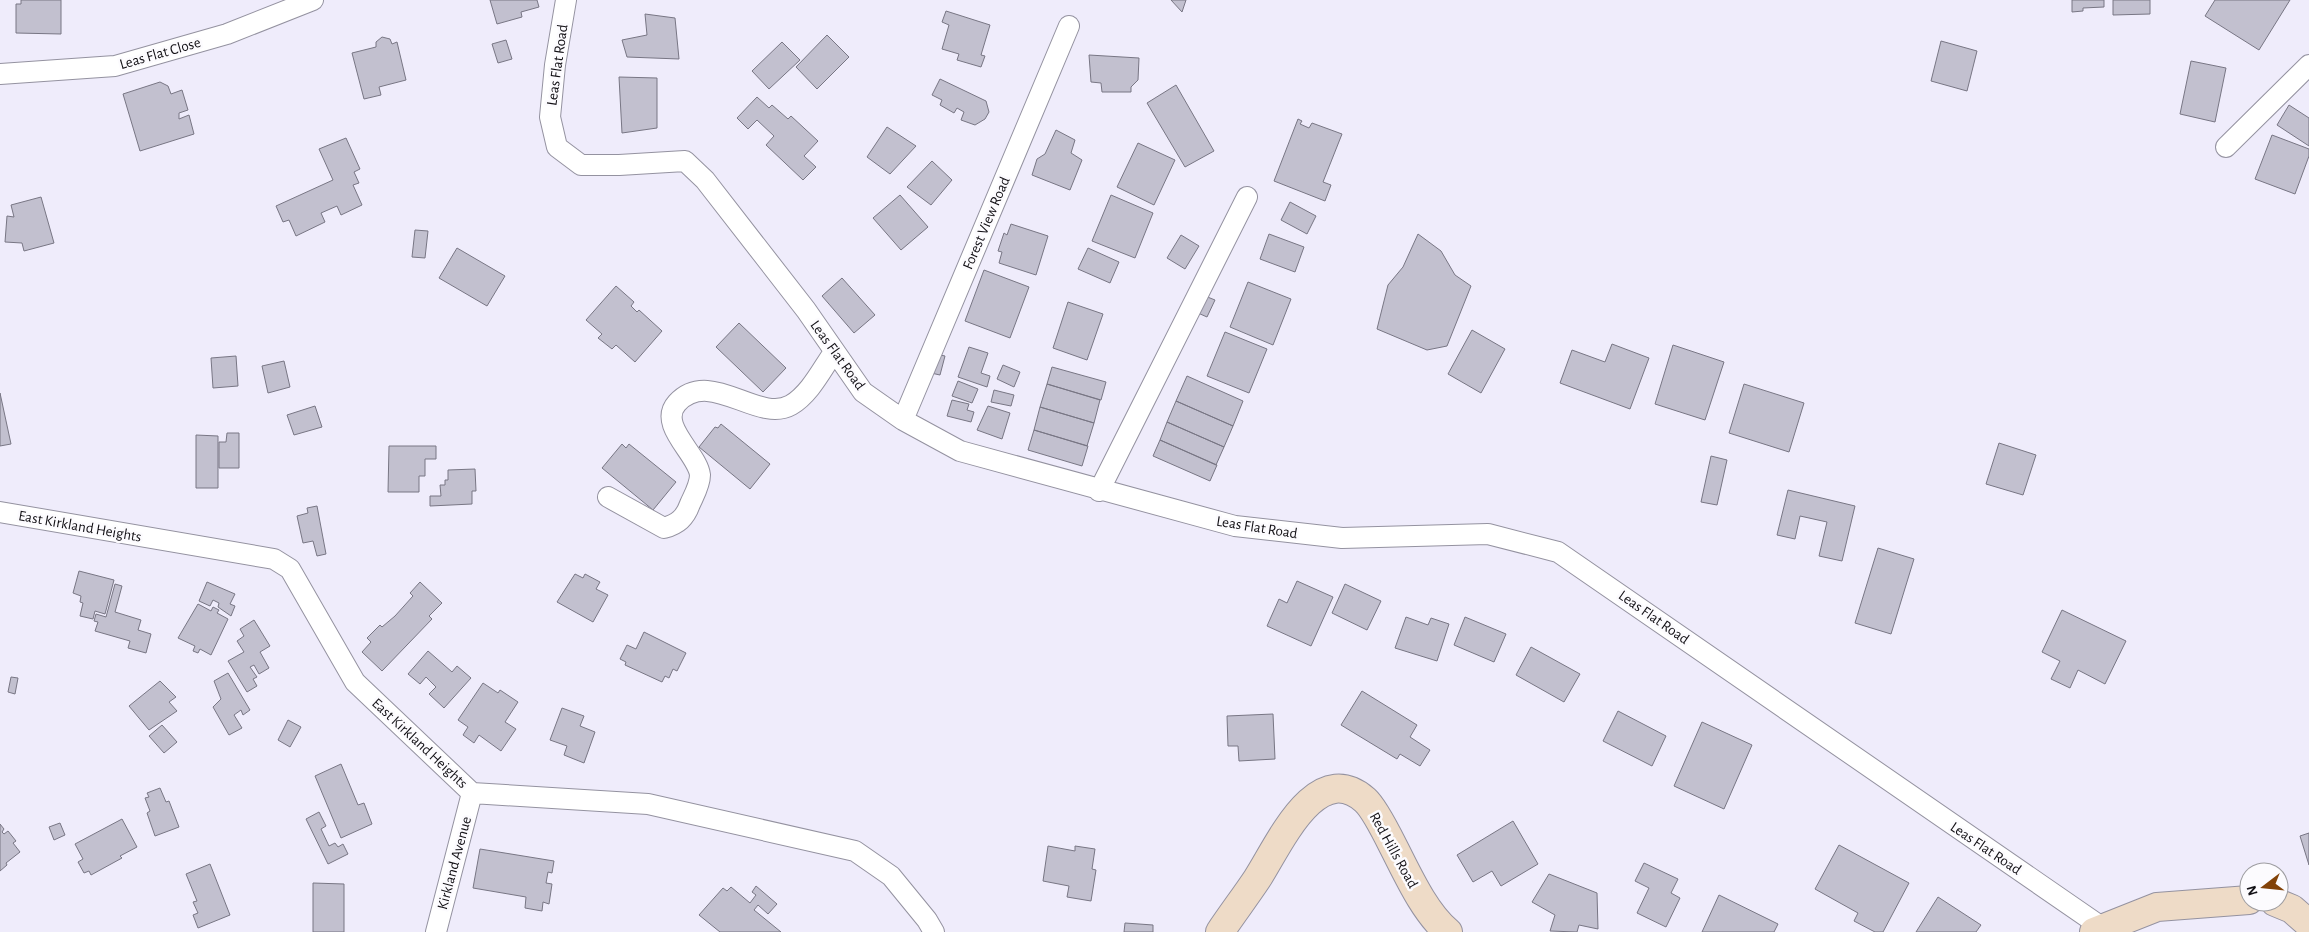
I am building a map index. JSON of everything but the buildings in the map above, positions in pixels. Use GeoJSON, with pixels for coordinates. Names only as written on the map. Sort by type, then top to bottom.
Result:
{"type":"FeatureCollection","features":[{"type":"Feature","properties":{"kind":"main road","name":"Red Hills Road"},"geometry":{"type":"LineString","coordinates":[[1220,932],[1258,878],[1278,840],[1310,801],[1328,789],[1347,790],[1366,800],[1415,889],[1448,932]]}},
{"type":"Feature","properties":{"kind":"main road"},"geometry":{"type":"LineString","coordinates":[[2098,930],[2157,907],[2239,901]]}},
{"type":"Feature","properties":{"kind":"main road"},"geometry":{"type":"LineString","coordinates":[[2289,908],[2309,924]]}},
{"type":"Feature","properties":{"kind":"street","name":"Leas Flat Close"},"geometry":{"type":"LineString","coordinates":[[0,74],[114,66],[227,34],[313,0]]}},
{"type":"Feature","properties":{"kind":"street","name":"Leas Flat Road"},"geometry":{"type":"LineString","coordinates":[[566,0],[554,65],[550,117],[557,148],[581,165],[685,161],[705,180],[806,310],[863,392],[902,420],[960,451],[1099,491],[1235,526],[1342,538],[1488,534],[1558,552],[2098,930]]}},
{"type":"Feature","properties":{"kind":"street","name":"Forest View Road"},"geometry":{"type":"LineString","coordinates":[[902,420],[1069,26]]}},
{"type":"Feature","properties":{"kind":"street"},"geometry":{"type":"LineString","coordinates":[[2226,147],[2309,65]]}},
{"type":"Feature","properties":{"kind":"street"},"geometry":{"type":"LineString","coordinates":[[1099,491],[1246,197]]}},
{"type":"Feature","properties":{"kind":"street"},"geometry":{"type":"LineString","coordinates":[[608,497],[664,528],[675,525],[686,516],[698,485],[700,474],[673,426],[671,417],[675,405],[686,395],[701,389],[776,410],[790,406],[804,395],[834,352]]}},
{"type":"Feature","properties":{"kind":"street","name":"East Kirkland Heights"},"geometry":{"type":"LineString","coordinates":[[0,512],[274,559],[290,569],[356,682],[472,793],[648,804],[856,850],[891,876],[927,920],[934,932]]}},
{"type":"Feature","properties":{"kind":"street","name":"Kirkland Avenue"},"geometry":{"type":"LineString","coordinates":[[436,932],[472,793]]}}]}
